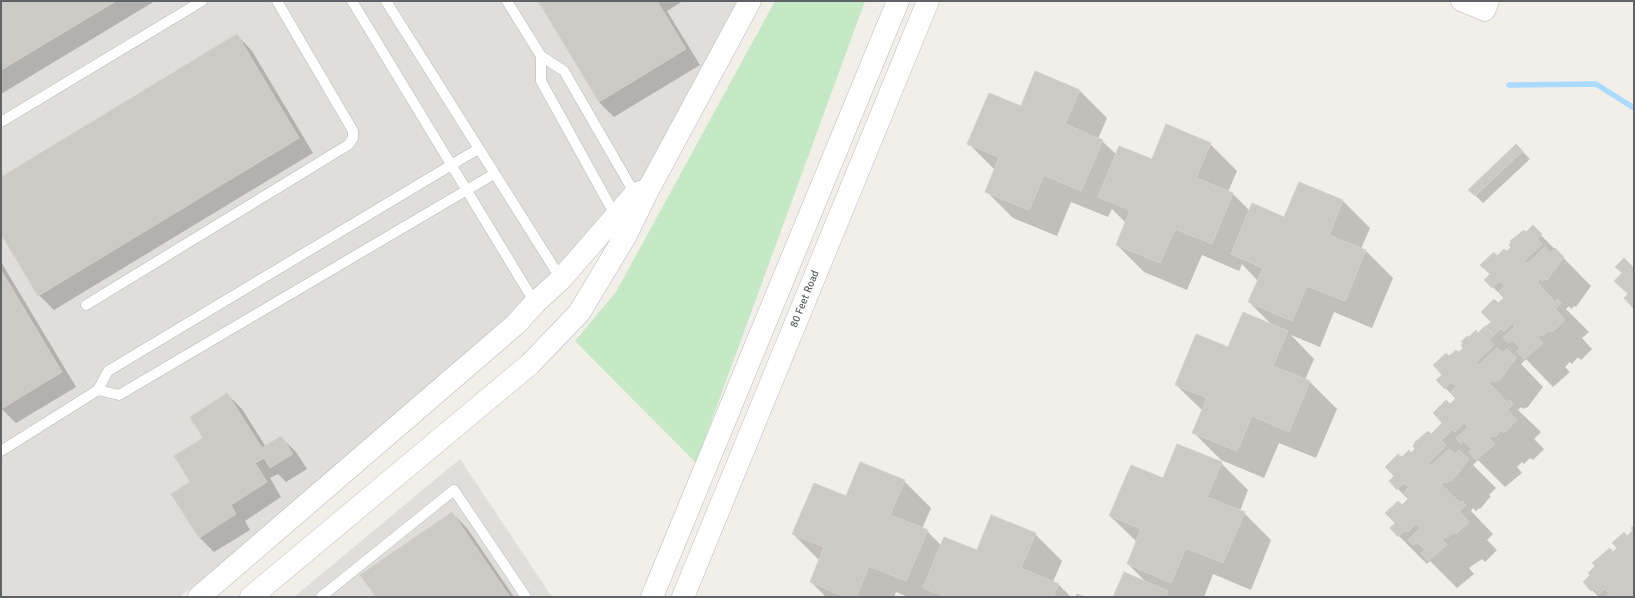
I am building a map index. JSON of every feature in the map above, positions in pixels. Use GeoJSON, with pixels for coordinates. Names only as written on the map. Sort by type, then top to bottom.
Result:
{"type":"FeatureCollection","features":[{"type":"Feature","properties":{"kind":"street"},"geometry":{"type":"LineString","coordinates":[[251,597],[530,364],[579,313],[626,235],[641,192],[750,1]]}},
{"type":"Feature","properties":{"kind":"street"},"geometry":{"type":"LineString","coordinates":[[652,597],[898,1]]}},
{"type":"Feature","properties":{"kind":"street","name":"80 Feet Road"},"geometry":{"type":"LineString","coordinates":[[683,597],[928,1]]}},
{"type":"Feature","properties":{"kind":"street"},"geometry":{"type":"LineString","coordinates":[[1462,1],[1485,11],[1489,1]]}},
{"type":"Feature","properties":{"kind":"street"},"geometry":{"type":"LineString","coordinates":[[199,597],[516,324],[535,303],[561,279],[615,215],[641,192]]}},
{"type":"Feature","properties":{"kind":"lane"},"geometry":{"type":"LineString","coordinates":[[1,122],[202,1]]}},
{"type":"Feature","properties":{"kind":"lane"},"geometry":{"type":"LineString","coordinates":[[86,305],[348,144],[353,138],[353,131],[277,1]]}},
{"type":"Feature","properties":{"kind":"lane"},"geometry":{"type":"LineString","coordinates":[[352,1],[535,303]]}},
{"type":"Feature","properties":{"kind":"lane"},"geometry":{"type":"LineString","coordinates":[[386,1],[561,279]]}},
{"type":"Feature","properties":{"kind":"lane"},"geometry":{"type":"LineString","coordinates":[[507,1],[541,56],[564,71],[641,192]]}},
{"type":"Feature","properties":{"kind":"lane"},"geometry":{"type":"LineString","coordinates":[[541,56],[542,81],[615,215]]}},
{"type":"Feature","properties":{"kind":"lane"},"geometry":{"type":"LineString","coordinates":[[2,447],[98,390],[108,371],[478,149]]}},
{"type":"Feature","properties":{"kind":"lane"},"geometry":{"type":"LineString","coordinates":[[98,390],[119,396],[466,189],[494,174]]}},
{"type":"Feature","properties":{"kind":"lane"},"geometry":{"type":"LineString","coordinates":[[321,597],[454,490],[526,597]]}},
{"type":"Feature","properties":{"kind":"shaded area"},"geometry":{"type":"Polygon","coordinates":[[[1,1],[743,1],[643,180],[489,345],[180,597],[1,597],[1,1]]]}},
{"type":"Feature","properties":{"kind":"shaded area"},"geometry":{"type":"Polygon","coordinates":[[[460,459],[552,597],[294,597],[460,459]]]}},
{"type":"Feature","properties":{"kind":"green space"},"geometry":{"type":"Polygon","coordinates":[[[775,1],[865,1],[696,463],[575,341],[616,292],[775,1]]]}},
{"type":"Feature","properties":{"kind":"building"},"geometry":{"type":"Polygon","coordinates":[[[1,1],[116,1],[1,70],[1,1]]]}},
{"type":"Feature","properties":{"kind":"building"},"geometry":{"type":"Polygon","coordinates":[[[538,1],[657,1],[686,49],[599,102],[538,1]]]}},
{"type":"Feature","properties":{"kind":"building"},"geometry":{"type":"Polygon","coordinates":[[[237,34],[299,138],[38,296],[1,234],[1,177],[237,34]]]}},
{"type":"Feature","properties":{"kind":"building"},"geometry":{"type":"Polygon","coordinates":[[[1035,71],[1080,90],[1065,124],[1103,140],[1081,191],[1044,175],[1029,210],[985,192],[999,157],[967,144],[989,93],[1021,106],[1035,71]]]}},
{"type":"Feature","properties":{"kind":"building"},"geometry":{"type":"Polygon","coordinates":[[[1166,124],[1211,143],[1196,178],[1233,193],[1212,244],[1175,229],[1160,263],[1116,245],[1130,210],[1098,197],[1119,146],[1152,159],[1166,124]]]}},
{"type":"Feature","properties":{"kind":"building"},"geometry":{"type":"Polygon","coordinates":[[[1516,144],[1523,151],[1475,196],[1468,190],[1516,144]]]}},
{"type":"Feature","properties":{"kind":"building"},"geometry":{"type":"Polygon","coordinates":[[[1299,182],[1343,200],[1329,235],[1366,250],[1345,301],[1307,286],[1292,321],[1248,302],[1263,268],[1231,254],[1252,203],[1284,217],[1299,182]]]}},
{"type":"Feature","properties":{"kind":"building"},"geometry":{"type":"Polygon","coordinates":[[[1533,225],[1542,234],[1537,239],[1542,244],[1524,261],[1527,264],[1545,247],[1550,253],[1555,248],[1564,257],[1547,280],[1546,278],[1542,281],[1540,279],[1537,282],[1555,302],[1558,299],[1561,303],[1555,309],[1565,320],[1552,332],[1549,330],[1543,336],[1541,334],[1538,338],[1543,343],[1524,359],[1517,351],[1520,348],[1512,340],[1509,343],[1503,338],[1515,326],[1512,323],[1504,331],[1501,328],[1494,335],[1485,327],[1491,322],[1481,312],[1494,299],[1498,303],[1505,297],[1499,291],[1505,286],[1499,281],[1492,288],[1484,280],[1490,274],[1480,265],[1494,252],[1497,256],[1504,249],[1507,251],[1511,247],[1509,245],[1511,242],[1510,241],[1524,230],[1526,232],[1533,225]]]}},
{"type":"Feature","properties":{"kind":"building"},"geometry":{"type":"Polygon","coordinates":[[[1624,258],[1634,268],[1634,309],[1624,298],[1628,294],[1614,281],[1622,273],[1615,267],[1624,258]]]}},
{"type":"Feature","properties":{"kind":"building"},"geometry":{"type":"Polygon","coordinates":[[[1,270],[62,372],[1,409],[1,270]]]}},
{"type":"Feature","properties":{"kind":"building"},"geometry":{"type":"Polygon","coordinates":[[[1243,312],[1288,331],[1273,366],[1310,381],[1289,432],[1252,416],[1237,451],[1192,433],[1207,398],[1175,385],[1196,334],[1228,347],[1243,312]]]}},
{"type":"Feature","properties":{"kind":"building"},"geometry":{"type":"Polygon","coordinates":[[[1485,326],[1494,335],[1489,339],[1494,345],[1476,362],[1479,365],[1497,348],[1502,353],[1507,349],[1516,358],[1499,381],[1497,379],[1495,382],[1492,380],[1489,383],[1507,402],[1510,400],[1513,404],[1507,410],[1517,420],[1504,433],[1501,431],[1495,437],[1493,435],[1489,439],[1495,444],[1476,460],[1469,452],[1472,449],[1464,441],[1461,444],[1456,438],[1468,427],[1464,423],[1455,432],[1453,429],[1446,436],[1438,427],[1442,423],[1433,413],[1446,400],[1450,404],[1457,397],[1451,392],[1457,386],[1451,382],[1445,389],[1436,380],[1442,375],[1433,365],[1446,353],[1449,356],[1456,350],[1459,352],[1463,348],[1461,345],[1463,343],[1461,342],[1467,336],[1469,337],[1476,330],[1478,333],[1485,326]]]}},
{"type":"Feature","properties":{"kind":"building"},"geometry":{"type":"Polygon","coordinates":[[[227,393],[262,448],[281,436],[293,454],[270,468],[264,458],[255,463],[267,482],[231,505],[236,514],[199,538],[171,494],[190,482],[174,456],[203,438],[190,417],[227,393]]]}},
{"type":"Feature","properties":{"kind":"building"},"geometry":{"type":"Polygon","coordinates":[[[1438,427],[1446,436],[1441,440],[1446,446],[1428,463],[1431,466],[1449,449],[1455,454],[1459,450],[1469,459],[1451,482],[1450,480],[1447,483],[1445,481],[1441,484],[1460,503],[1462,501],[1466,505],[1459,511],[1469,522],[1456,534],[1454,532],[1447,538],[1446,536],[1442,540],[1447,545],[1428,561],[1421,553],[1425,550],[1417,542],[1413,545],[1408,540],[1420,528],[1416,524],[1408,532],[1405,530],[1398,537],[1390,528],[1395,523],[1385,513],[1398,501],[1402,505],[1409,498],[1404,493],[1409,487],[1404,483],[1397,490],[1389,481],[1394,476],[1385,467],[1398,454],[1402,457],[1409,450],[1411,453],[1415,449],[1413,446],[1415,444],[1414,443],[1428,431],[1431,434],[1438,427]]]}},
{"type":"Feature","properties":{"kind":"building"},"geometry":{"type":"Polygon","coordinates":[[[1177,444],[1222,462],[1207,497],[1245,512],[1223,563],[1186,548],[1171,583],[1127,564],[1141,529],[1109,516],[1131,465],[1163,478],[1177,444]]]}},
{"type":"Feature","properties":{"kind":"building"},"geometry":{"type":"Polygon","coordinates":[[[860,462],[905,480],[890,515],[928,530],[906,581],[869,566],[856,597],[845,597],[810,582],[824,547],[792,534],[814,483],[846,496],[860,462]]]}},
{"type":"Feature","properties":{"kind":"building"},"geometry":{"type":"Polygon","coordinates":[[[452,512],[510,597],[376,597],[360,575],[452,512]]]}},
{"type":"Feature","properties":{"kind":"building"},"geometry":{"type":"Polygon","coordinates":[[[991,515],[1036,533],[1021,568],[1059,584],[1053,597],[946,597],[923,588],[944,537],[977,550],[991,515]]]}},
{"type":"Feature","properties":{"kind":"building"},"geometry":{"type":"Polygon","coordinates":[[[1634,525],[1634,597],[1606,597],[1609,593],[1605,589],[1599,594],[1594,588],[1591,591],[1583,582],[1590,575],[1588,573],[1595,566],[1592,563],[1610,548],[1613,552],[1617,548],[1612,543],[1624,532],[1627,536],[1633,530],[1631,528],[1634,525]]]}},
{"type":"Feature","properties":{"kind":"building"},"geometry":{"type":"Polygon","coordinates":[[[1124,572],[1168,591],[1165,597],[1113,597],[1124,572]]]}},
{"type":"Feature","properties":{"kind":"building"},"geometry":{"type":"Polygon","coordinates":[[[1077,594],[1085,597],[1076,597],[1077,594]]]}},
{"type":"Feature","properties":{"kind":"waterway"},"geometry":{"type":"LineString","coordinates":[[1509,85],[1596,84],[1634,108]]}}]}
